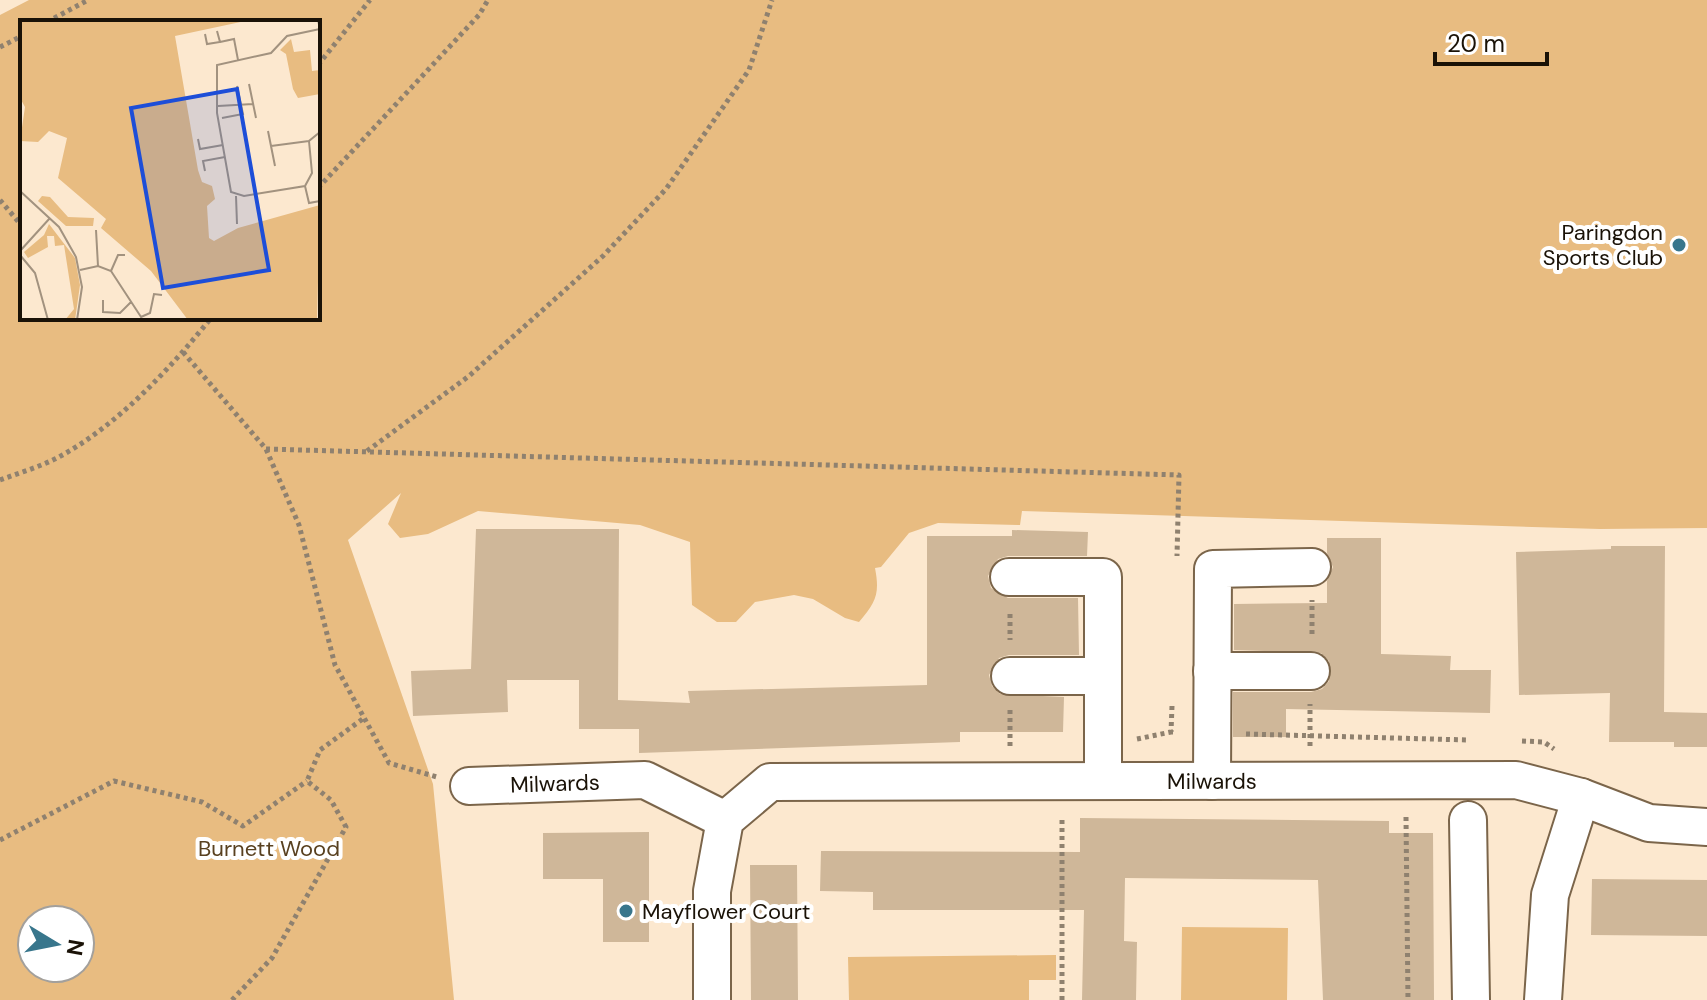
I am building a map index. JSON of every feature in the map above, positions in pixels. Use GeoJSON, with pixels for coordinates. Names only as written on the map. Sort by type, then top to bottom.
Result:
{"type":"FeatureCollection","features":[{"type":"Feature","properties":{"kind":"street"},"geometry":{"type":"LineString","coordinates":[[1212,781],[1213,569],[1312,567]]}},
{"type":"Feature","properties":{"kind":"street"},"geometry":{"type":"LineString","coordinates":[[1009,577],[1103,577],[1103,781]]}},
{"type":"Feature","properties":{"kind":"street"},"geometry":{"type":"LineString","coordinates":[[1212,671],[1311,671]]}},
{"type":"Feature","properties":{"kind":"street"},"geometry":{"type":"LineString","coordinates":[[1010,676],[1103,676]]}},
{"type":"Feature","properties":{"kind":"street","name":"Milwards"},"geometry":{"type":"LineString","coordinates":[[469,786],[645,780],[725,820],[770,782],[1516,780],[1581,797],[1649,823],[1707,827]]}},
{"type":"Feature","properties":{"kind":"street"},"geometry":{"type":"LineString","coordinates":[[1543,1000],[1550,895],[1581,797]]}},
{"type":"Feature","properties":{"kind":"street"},"geometry":{"type":"LineString","coordinates":[[712,1000],[712,891],[725,820]]}},
{"type":"Feature","properties":{"kind":"street"},"geometry":{"type":"LineString","coordinates":[[1468,820],[1471,1000]]}},
{"type":"Feature","properties":{"kind":"path"},"geometry":{"type":"LineString","coordinates":[[73,0],[75,7]]}},
{"type":"Feature","properties":{"kind":"path"},"geometry":{"type":"LineString","coordinates":[[51,20],[88,0]]}},
{"type":"Feature","properties":{"kind":"path"},"geometry":{"type":"LineString","coordinates":[[320,62],[370,0]]}},
{"type":"Feature","properties":{"kind":"path"},"geometry":{"type":"LineString","coordinates":[[320,186],[479,15],[488,0]]}},
{"type":"Feature","properties":{"kind":"path"},"geometry":{"type":"LineString","coordinates":[[367,452],[469,376],[603,256],[666,189],[749,70],[772,0]]}},
{"type":"Feature","properties":{"kind":"path"},"geometry":{"type":"LineString","coordinates":[[0,47],[20,37]]}},
{"type":"Feature","properties":{"kind":"path"},"geometry":{"type":"LineString","coordinates":[[0,200],[20,224]]}},
{"type":"Feature","properties":{"kind":"path"},"geometry":{"type":"LineString","coordinates":[[0,480],[58,457],[118,414],[183,352],[209,320]]}},
{"type":"Feature","properties":{"kind":"path"},"geometry":{"type":"LineString","coordinates":[[183,352],[266,449],[299,525],[335,665],[389,763],[469,786]]}},
{"type":"Feature","properties":{"kind":"path"},"geometry":{"type":"LineString","coordinates":[[0,840],[114,781],[202,802],[243,826],[307,781],[320,750],[364,718]]}},
{"type":"Feature","properties":{"kind":"path"},"geometry":{"type":"LineString","coordinates":[[1406,779],[1408,1000]]}},
{"type":"Feature","properties":{"kind":"path"},"geometry":{"type":"LineString","coordinates":[[232,1000],[272,958],[346,827],[331,800],[307,781]]}},
{"type":"Feature","properties":{"kind":"path"},"geometry":{"type":"LineString","coordinates":[[1062,781],[1062,1000]]}},
{"type":"Feature","properties":{"kind":"green space","name":"Burnett Wood"},"geometry":{"type":"Polygon","coordinates":[[[29,0],[1707,0],[1707,528],[1600,529],[1022,511],[1020,525],[938,523],[909,533],[881,567],[875,568],[875,597],[859,622],[845,618],[813,599],[794,595],[755,602],[736,622],[717,622],[692,605],[690,542],[640,525],[478,511],[428,534],[400,538],[388,524],[401,493],[348,540],[433,784],[454,1000],[0,1000],[0,15],[29,0]]]}},
{"type":"Feature","properties":{"kind":"green space"},"geometry":{"type":"Polygon","coordinates":[[[1182,927],[1288,928],[1287,1000],[1181,1000],[1182,927]]]}},
{"type":"Feature","properties":{"kind":"green space"},"geometry":{"type":"Polygon","coordinates":[[[1056,955],[1056,980],[1029,980],[1029,1000],[849,1000],[848,957],[1056,955]]]}},
{"type":"Feature","properties":{"kind":"building"},"geometry":{"type":"Polygon","coordinates":[[[476,529],[619,529],[618,700],[690,703],[688,691],[927,685],[927,536],[1012,536],[1012,530],[1088,532],[1087,556],[1008,556],[998,559],[988,576],[991,588],[1008,598],[1078,598],[1079,655],[1009,655],[999,658],[989,675],[992,686],[1000,694],[1064,697],[1063,732],[960,732],[960,742],[639,753],[639,729],[579,729],[579,680],[507,680],[508,712],[413,716],[411,671],[471,669],[476,529]]]}},
{"type":"Feature","properties":{"kind":"building"},"geometry":{"type":"Polygon","coordinates":[[[1327,538],[1381,538],[1381,654],[1451,656],[1450,670],[1491,670],[1490,713],[1286,709],[1286,737],[1233,737],[1233,692],[1311,692],[1322,689],[1329,681],[1329,661],[1321,653],[1234,650],[1234,604],[1327,603],[1327,581],[1333,567],[1327,553],[1327,538]]]}},
{"type":"Feature","properties":{"kind":"building"},"geometry":{"type":"Polygon","coordinates":[[[1611,546],[1665,546],[1664,712],[1707,713],[1707,747],[1674,747],[1674,742],[1609,742],[1610,693],[1519,695],[1516,552],[1611,549],[1611,546]]]}},
{"type":"Feature","properties":{"kind":"building"},"geometry":{"type":"Polygon","coordinates":[[[1080,818],[1389,821],[1389,833],[1433,833],[1434,1000],[1323,1000],[1318,880],[1125,878],[1124,941],[1137,942],[1136,1000],[1082,1000],[1084,910],[873,910],[873,892],[820,891],[821,851],[1080,852],[1080,818]]]}},
{"type":"Feature","properties":{"kind":"building","name":"Mayflower Court"},"geometry":{"type":"Polygon","coordinates":[[[649,832],[649,942],[603,942],[603,879],[543,879],[543,833],[649,832]]]}},
{"type":"Feature","properties":{"kind":"building"},"geometry":{"type":"Polygon","coordinates":[[[750,865],[797,865],[798,1000],[751,1000],[750,865]]]}},
{"type":"Feature","properties":{"kind":"building"},"geometry":{"type":"Polygon","coordinates":[[[1592,879],[1707,880],[1707,936],[1591,935],[1592,879]]]}},
{"type":"Feature","properties":{"kind":"place","name":"Paringdon Sports Club"},"geometry":{"type":"Point","coordinates":[1679,245]}},
{"type":"Feature","properties":{"kind":"place","name":"Mayflower Court"},"geometry":{"type":"Point","coordinates":[626,911]}}]}
